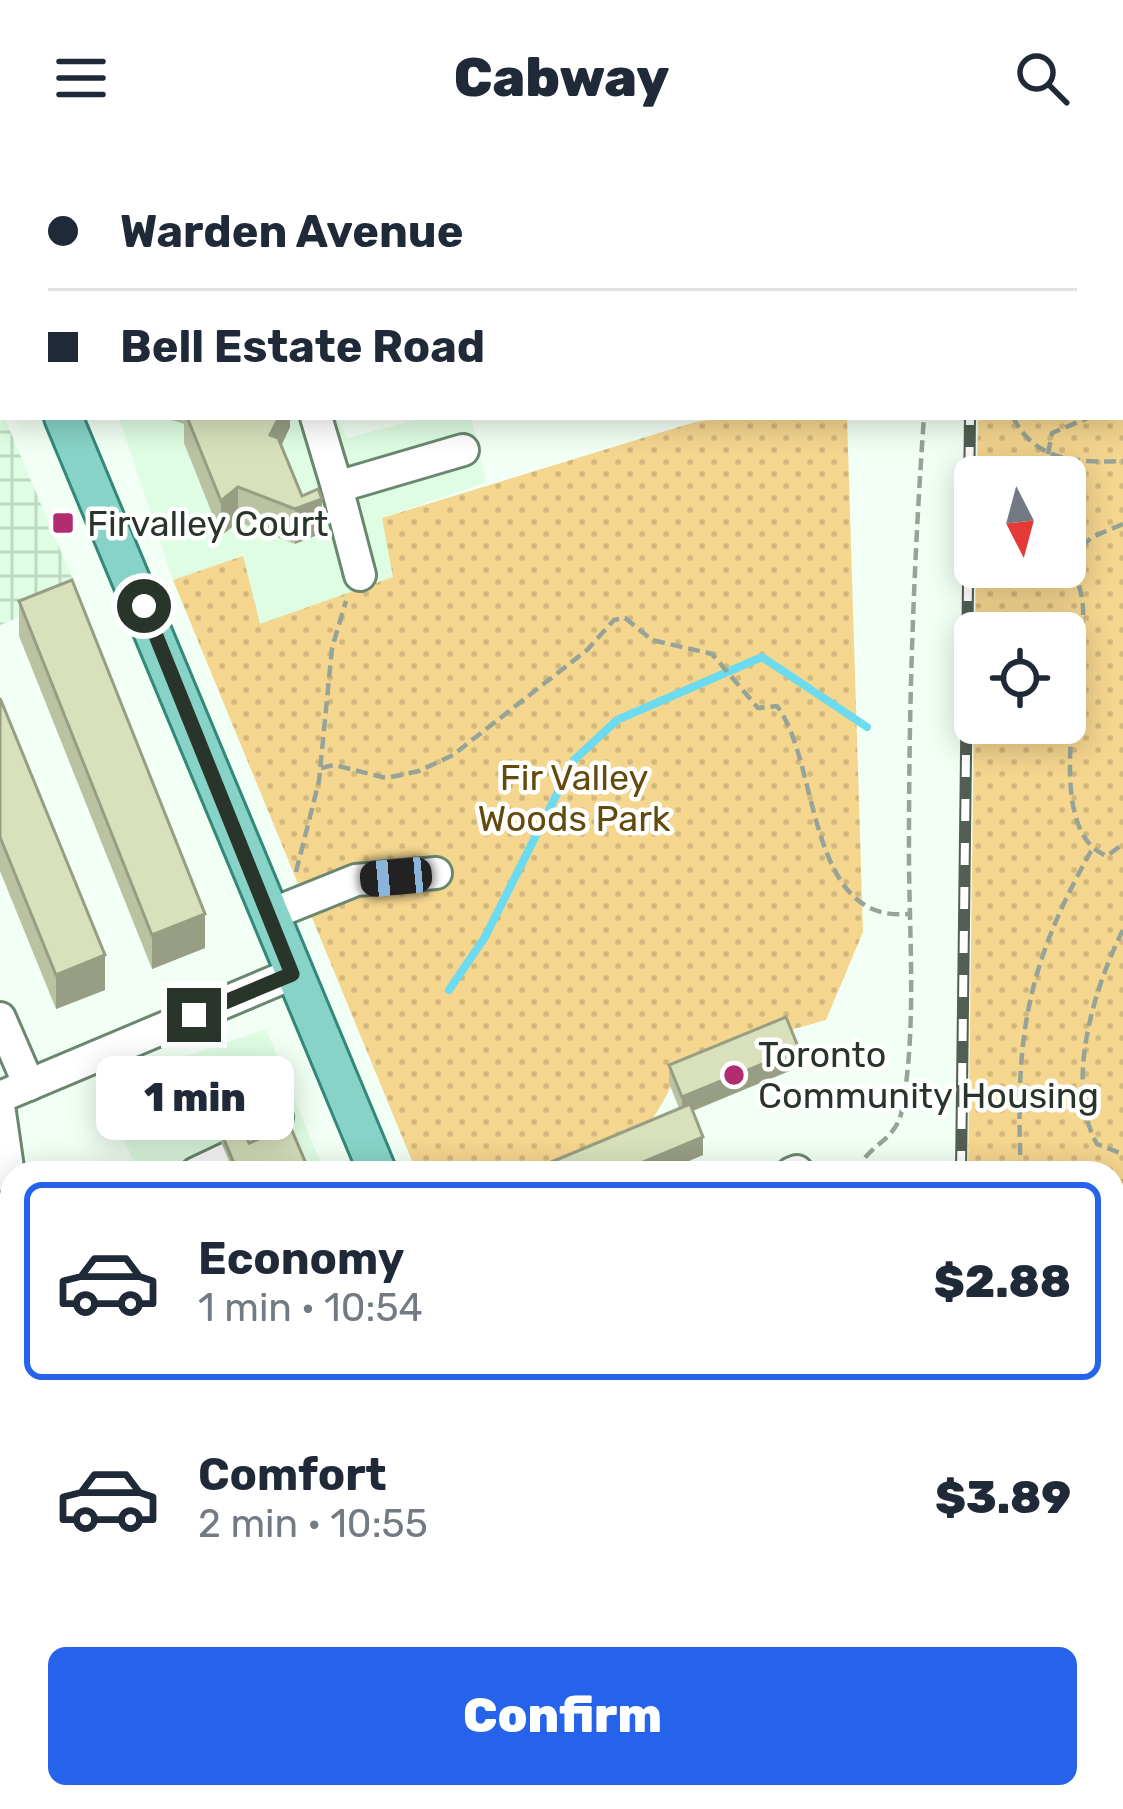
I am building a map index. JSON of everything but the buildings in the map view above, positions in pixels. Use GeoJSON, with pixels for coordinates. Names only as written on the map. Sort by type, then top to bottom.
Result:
{"type":"FeatureCollection","features":[{"type":"Feature","properties":{"kind":"main road"},"geometry":{"type":"LineString","coordinates":[[65,420],[373,1161]]}},
{"type":"Feature","properties":{"kind":"street"},"geometry":{"type":"LineString","coordinates":[[317,420],[360,575]]}},
{"type":"Feature","properties":{"kind":"street"},"geometry":{"type":"LineString","coordinates":[[337,487],[463,450]]}},
{"type":"Feature","properties":{"kind":"street"},"geometry":{"type":"LineString","coordinates":[[269,915],[356,880],[436,873]]}},
{"type":"Feature","properties":{"kind":"street"},"geometry":{"type":"LineString","coordinates":[[0,1018],[15,1091],[292,974]]}},
{"type":"Feature","properties":{"kind":"street"},"geometry":{"type":"LineString","coordinates":[[222,1101],[248,1091],[260,1093],[277,1117],[275,1129],[253,1147],[222,1161]]}},
{"type":"Feature","properties":{"kind":"street"},"geometry":{"type":"LineString","coordinates":[[0,1112],[8,1161]]}},
{"type":"Feature","properties":{"kind":"path"},"geometry":{"type":"LineString","coordinates":[[861,1161],[890,1140],[902,1113],[908,658],[919,566],[924,420]]}},
{"type":"Feature","properties":{"kind":"path"},"geometry":{"type":"LineString","coordinates":[[1016,420],[1048,454],[1073,461],[1123,461]]}},
{"type":"Feature","properties":{"kind":"path"},"geometry":{"type":"LineString","coordinates":[[1048,454],[1052,433],[1083,420]]}},
{"type":"Feature","properties":{"kind":"path"},"geometry":{"type":"LineString","coordinates":[[1123,524],[1092,536],[1075,553],[1073,575],[1083,604],[1071,766],[1077,825],[1092,850],[1107,856],[1123,844]]}},
{"type":"Feature","properties":{"kind":"path"},"geometry":{"type":"LineString","coordinates":[[296,872],[321,768],[332,648],[349,593],[360,575]]}},
{"type":"Feature","properties":{"kind":"path"},"geometry":{"type":"LineString","coordinates":[[321,768],[334,765],[386,778],[419,771],[453,755],[586,650],[614,620],[625,618],[652,640],[694,647],[724,665],[758,708],[777,706],[787,719],[823,844],[846,887],[869,909],[908,914]]}},
{"type":"Feature","properties":{"kind":"path"},"geometry":{"type":"LineString","coordinates":[[1021,1161],[1023,1013],[1057,913],[1092,850]]}},
{"type":"Feature","properties":{"kind":"path"},"geometry":{"type":"LineString","coordinates":[[1123,930],[1111,953],[1080,1064],[1084,1120],[1096,1144],[1123,1154]]}},
{"type":"Feature","properties":{"kind":"shaded area"},"geometry":{"type":"Polygon","coordinates":[[[0,420],[5,420],[78,592],[0,625],[0,420]]]}},
{"type":"Feature","properties":{"kind":"shaded area"},"geometry":{"type":"Polygon","coordinates":[[[120,420],[338,420],[347,438],[415,420],[472,420],[486,482],[382,518],[394,577],[259,625],[243,557],[173,580],[120,420]]]}},
{"type":"Feature","properties":{"kind":"shaded area"},"geometry":{"type":"Polygon","coordinates":[[[266,1029],[320,1161],[134,1161],[100,1086],[266,1029]]]}},
{"type":"Feature","properties":{"kind":"green space","name":"Fir Valley Woods Park"},"geometry":{"type":"Polygon","coordinates":[[[847,420],[863,932],[826,1020],[684,1060],[652,1119],[626,1140],[564,1161],[412,1161],[173,580],[243,556],[260,624],[393,577],[382,518],[695,422],[847,420]]]}},
{"type":"Feature","properties":{"kind":"green space"},"geometry":{"type":"Polygon","coordinates":[[[978,420],[1123,420],[1123,1161],[968,1161],[974,744],[1086,744],[1086,612],[975,612],[976,588],[1086,588],[1086,456],[977,456],[978,420]]]}},
{"type":"Feature","properties":{"kind":"waterway"},"geometry":{"type":"LineString","coordinates":[[449,990],[485,937],[574,760],[617,720],[762,657],[867,727]]}},
{"type":"Feature","properties":{"kind":"railway"},"geometry":{"type":"LineString","coordinates":[[961,1161],[970,420]]}},
{"type":"Feature","properties":{"kind":"place","name":"Firvalley Court"},"geometry":{"type":"Point","coordinates":[63,523]}},
{"type":"Feature","properties":{"kind":"place","name":"Toronto Community Housing"},"geometry":{"type":"Point","coordinates":[734,1075]}},
{"type":"Feature","properties":{"kind":"route"},"geometry":{"type":"LineString","coordinates":[[144,606],[292,974],[194,1015]]}}]}
